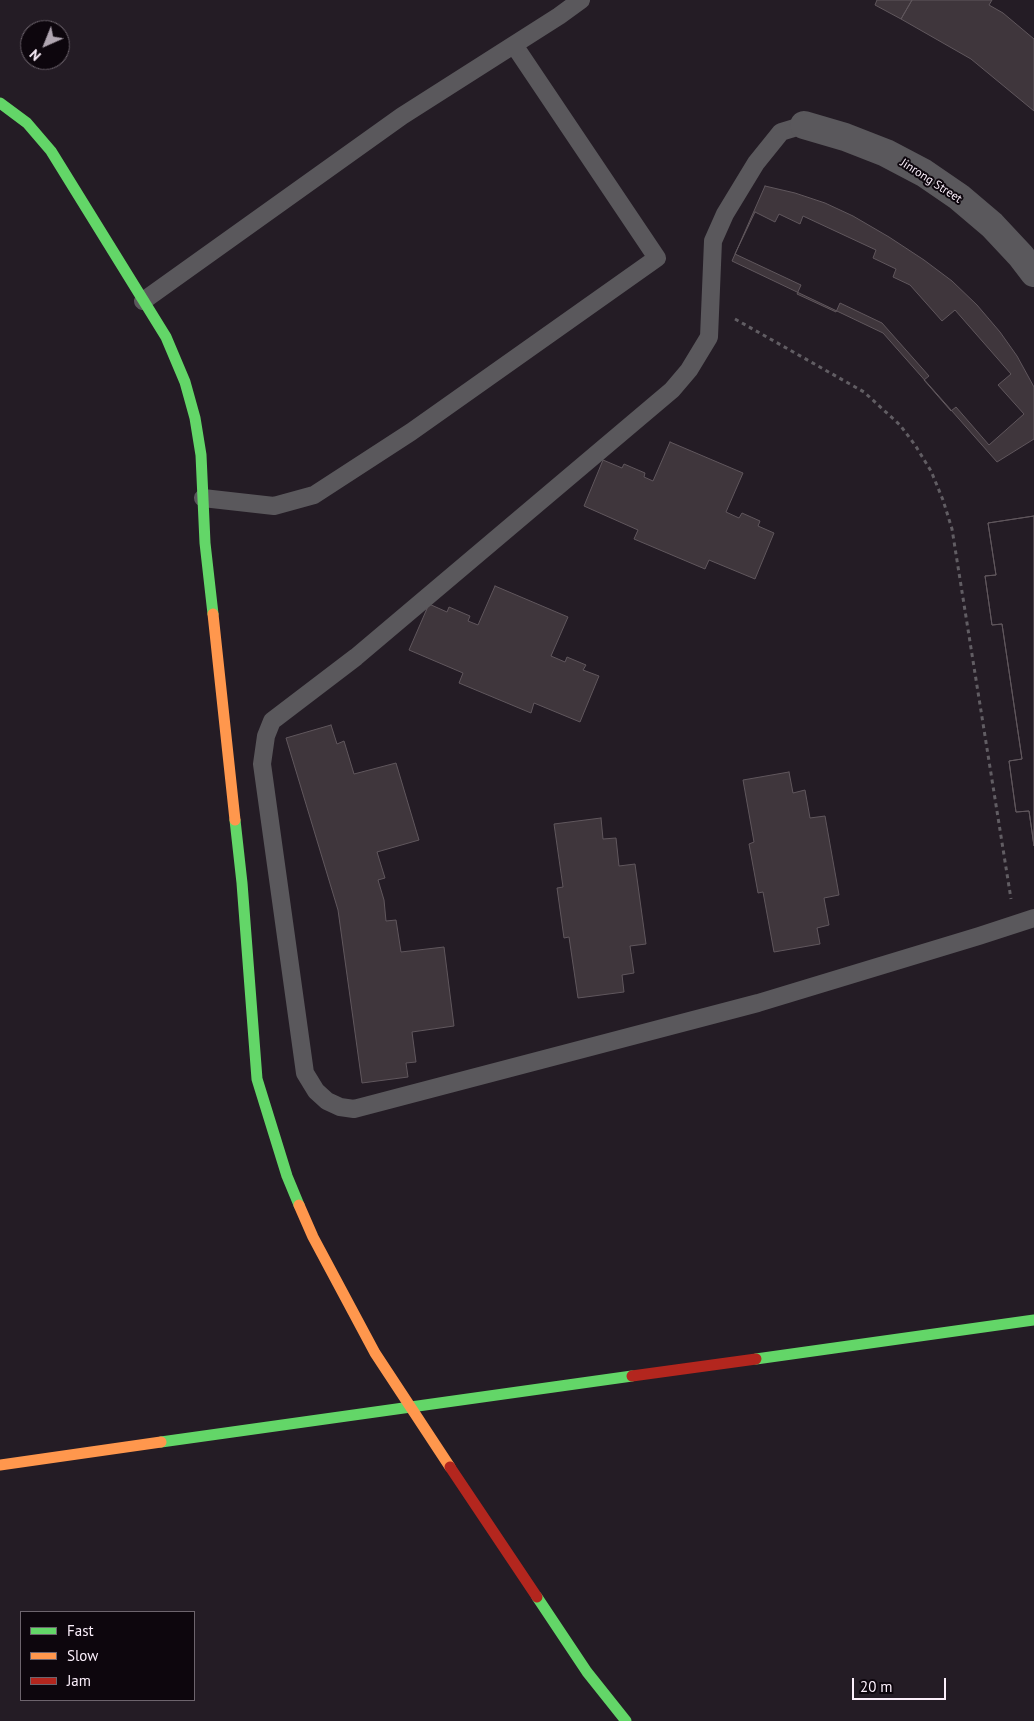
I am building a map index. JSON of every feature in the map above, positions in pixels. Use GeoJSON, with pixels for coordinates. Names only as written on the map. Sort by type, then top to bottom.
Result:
{"type":"FeatureCollection","features":[{"type":"Feature","properties":{"kind":"street"},"geometry":{"type":"LineString","coordinates":[[0,103],[27,123],[51,151],[166,337],[185,382],[195,418],[200,446],[204,543],[242,883],[257,1079],[287,1176],[313,1237],[366,1336],[411,1408],[587,1672],[626,1721]]}},
{"type":"Feature","properties":{"kind":"street","name":"Jinrong Street"},"geometry":{"type":"LineString","coordinates":[[804,125],[846,137],[886,153],[924,173],[960,197],[992,225],[1034,273]]}},
{"type":"Feature","properties":{"kind":"street"},"geometry":{"type":"LineString","coordinates":[[0,1465],[1034,1320]]}},
{"type":"Feature","properties":{"kind":"lane"},"geometry":{"type":"LineString","coordinates":[[143,301],[402,116],[581,0]]}},
{"type":"Feature","properties":{"kind":"lane"},"geometry":{"type":"LineString","coordinates":[[203,498],[274,506],[314,495],[411,432],[657,258],[514,45]]}},
{"type":"Feature","properties":{"kind":"lane"},"geometry":{"type":"LineString","coordinates":[[804,125],[781,132],[756,163],[725,214],[713,241],[709,337],[689,370],[672,390],[356,657],[272,721],[266,736],[262,764],[305,1073],[316,1091],[327,1101],[354,1109],[758,1003],[1034,918]]}},
{"type":"Feature","properties":{"kind":"path"},"geometry":{"type":"LineString","coordinates":[[710,306],[864,392],[900,425],[931,471],[943,500],[952,530],[1015,924]]}},
{"type":"Feature","properties":{"kind":"building"},"geometry":{"type":"Polygon","coordinates":[[[877,0],[912,0],[901,19],[875,5],[877,0]]]}},
{"type":"Feature","properties":{"kind":"building"},"geometry":{"type":"Polygon","coordinates":[[[912,0],[992,0],[989,5],[1003,13],[1034,39],[1034,111],[971,59],[901,19],[912,0]]]}},
{"type":"Feature","properties":{"kind":"building"},"geometry":{"type":"Polygon","coordinates":[[[765,186],[825,203],[853,216],[889,237],[952,281],[977,305],[1000,332],[1017,356],[1034,387],[1034,439],[997,462],[883,333],[732,261],[765,186]]]}},
{"type":"Feature","properties":{"kind":"building"},"geometry":{"type":"Polygon","coordinates":[[[755,212],[775,222],[779,214],[800,224],[803,216],[876,250],[873,258],[896,269],[893,277],[910,285],[942,321],[955,310],[1011,374],[998,385],[1024,414],[989,445],[956,407],[951,411],[924,380],[929,376],[882,323],[840,303],[836,312],[797,294],[801,285],[735,254],[755,212]]]}},
{"type":"Feature","properties":{"kind":"building"},"geometry":{"type":"Polygon","coordinates":[[[670,442],[743,473],[726,512],[739,518],[742,513],[760,521],[758,526],[774,533],[755,579],[709,560],[705,569],[634,539],[638,530],[584,506],[603,460],[622,468],[624,464],[645,473],[644,477],[653,481],[670,442]]]}},
{"type":"Feature","properties":{"kind":"building"},"geometry":{"type":"Polygon","coordinates":[[[1034,516],[1034,846],[1029,811],[1016,812],[1009,761],[1022,759],[1002,624],[992,625],[985,576],[996,575],[988,523],[1034,516]]]}},
{"type":"Feature","properties":{"kind":"building"},"geometry":{"type":"Polygon","coordinates":[[[1034,516],[1034,846],[1029,811],[1016,812],[1009,761],[1022,759],[1002,624],[992,625],[985,576],[996,575],[988,523],[1034,516]]]}},
{"type":"Feature","properties":{"kind":"building"},"geometry":{"type":"Polygon","coordinates":[[[495,586],[568,617],[551,656],[565,662],[567,657],[586,665],[583,670],[599,676],[580,722],[534,703],[531,713],[459,683],[463,673],[409,650],[429,604],[447,612],[449,607],[470,616],[468,621],[478,625],[495,586]]]}},
{"type":"Feature","properties":{"kind":"building"},"geometry":{"type":"Polygon","coordinates":[[[331,725],[337,744],[344,741],[354,774],[396,763],[419,840],[377,852],[385,878],[378,880],[384,900],[386,921],[396,920],[401,952],[444,947],[454,1026],[412,1032],[416,1062],[406,1063],[408,1077],[362,1083],[338,910],[286,738],[331,725]]]}},
{"type":"Feature","properties":{"kind":"building"},"geometry":{"type":"Polygon","coordinates":[[[789,772],[793,793],[805,790],[810,818],[825,816],[839,895],[824,898],[829,925],[817,928],[820,944],[774,952],[763,892],[758,893],[749,844],[754,842],[743,780],[789,772]]]}},
{"type":"Feature","properties":{"kind":"building"},"geometry":{"type":"Polygon","coordinates":[[[601,818],[603,839],[616,838],[619,866],[635,864],[646,944],[630,946],[634,973],[622,975],[624,992],[578,998],[569,937],[564,938],[557,888],[563,887],[554,824],[601,818]]]}},
{"type":"Feature","properties":{"kind":"traffic: fast"},"geometry":{"type":"LineString","coordinates":[[0,103],[27,123],[51,151],[166,337],[185,382],[195,418],[201,455],[205,543],[213,614]]}},
{"type":"Feature","properties":{"kind":"traffic: fast"},"geometry":{"type":"LineString","coordinates":[[235,820],[242,883],[257,1079],[287,1176],[299,1205]]}},
{"type":"Feature","properties":{"kind":"traffic: fast"},"geometry":{"type":"LineString","coordinates":[[756,1359],[1034,1320]]}},
{"type":"Feature","properties":{"kind":"traffic: fast"},"geometry":{"type":"LineString","coordinates":[[161,1442],[632,1376]]}},
{"type":"Feature","properties":{"kind":"traffic: fast"},"geometry":{"type":"LineString","coordinates":[[537,1597],[587,1672],[626,1721]]}},
{"type":"Feature","properties":{"kind":"traffic: slow"},"geometry":{"type":"LineString","coordinates":[[213,614],[235,820]]}},
{"type":"Feature","properties":{"kind":"traffic: slow"},"geometry":{"type":"LineString","coordinates":[[299,1205],[313,1237],[375,1353],[450,1467]]}},
{"type":"Feature","properties":{"kind":"traffic: slow"},"geometry":{"type":"LineString","coordinates":[[0,1465],[161,1442]]}},
{"type":"Feature","properties":{"kind":"traffic: jam"},"geometry":{"type":"LineString","coordinates":[[632,1376],[756,1359]]}},
{"type":"Feature","properties":{"kind":"traffic: jam"},"geometry":{"type":"LineString","coordinates":[[450,1467],[537,1597]]}}]}
